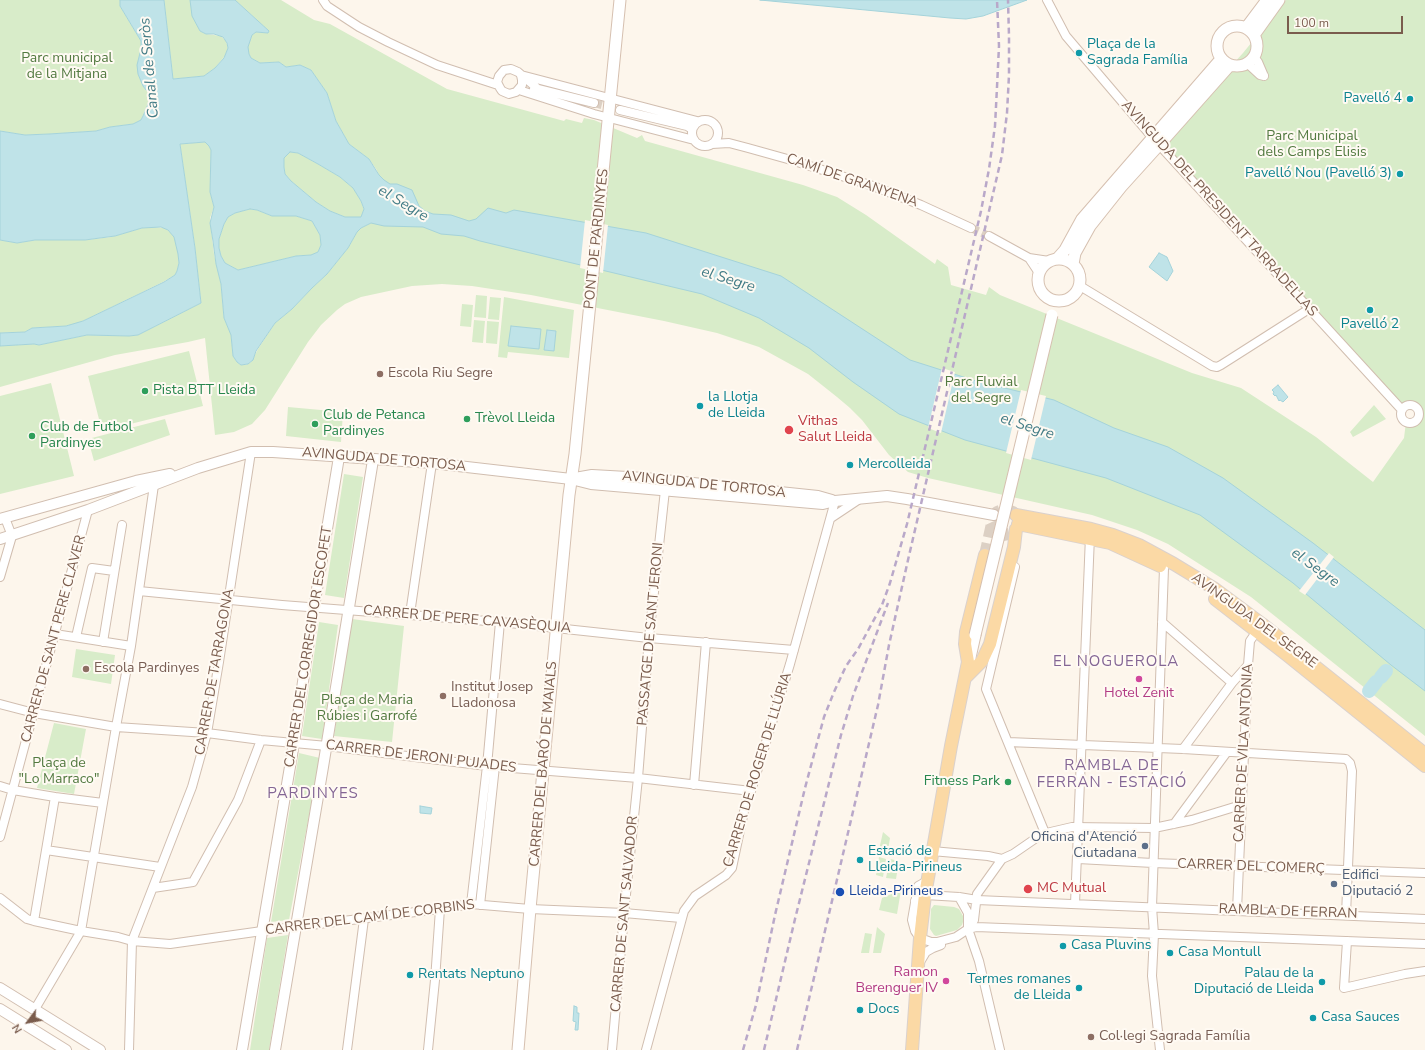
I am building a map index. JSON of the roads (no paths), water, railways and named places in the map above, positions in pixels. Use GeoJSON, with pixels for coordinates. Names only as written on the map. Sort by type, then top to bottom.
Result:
{"type":"FeatureCollection","features":[{"type":"Feature","properties":{"kind":"main road","name":"PONT DE PARDINYES"},"geometry":{"type":"LineString","coordinates":[[572,479],[620,0]]}},
{"type":"Feature","properties":{"kind":"main road"},"geometry":{"type":"LineString","coordinates":[[1250,31],[1267,0]]}},
{"type":"Feature","properties":{"kind":"main road"},"geometry":{"type":"LineString","coordinates":[[1250,31],[1279,0]]}},
{"type":"Feature","properties":{"kind":"main road"},"geometry":{"type":"LineString","coordinates":[[1235,26],[1250,31],[1256,41],[1257,48],[1250,60],[1242,66],[1226,62],[1217,48],[1217,42],[1221,33],[1230,27],[1235,26]]}},
{"type":"Feature","properties":{"kind":"main road"},"geometry":{"type":"LineString","coordinates":[[1053,260],[1065,260],[1073,264],[1079,273],[1080,286],[1076,294],[1069,299],[1055,301],[1044,295],[1039,287],[1039,273],[1042,267],[1065,250],[1082,219],[1156,141],[1226,62]]}},
{"type":"Feature","properties":{"kind":"main road"},"geometry":{"type":"LineString","coordinates":[[1073,264],[1075,253],[1090,226],[1156,141]]}},
{"type":"Feature","properties":{"kind":"main road"},"geometry":{"type":"LineString","coordinates":[[912,1050],[920,938],[920,898],[927,881],[951,746],[968,662],[1055,301]]}},
{"type":"Feature","properties":{"kind":"main road","name":"CARRER DEL BARÓ DE MAIALS"},"geometry":{"type":"LineString","coordinates":[[518,1050],[530,908],[572,479]]}},
{"type":"Feature","properties":{"kind":"main road"},"geometry":{"type":"LineString","coordinates":[[966,677],[982,660],[990,644],[1014,547],[1017,524]]}},
{"type":"Feature","properties":{"kind":"main road","name":"AVINGUDA DEL SEGRE"},"geometry":{"type":"LineString","coordinates":[[1017,524],[1090,534],[1113,535],[1139,545],[1174,564],[1215,589],[1425,766]]}},
{"type":"Feature","properties":{"kind":"main road","name":"AVINGUDA DEL SEGRE"},"geometry":{"type":"LineString","coordinates":[[1090,534],[1139,555],[1164,568],[1260,628],[1425,754]]}},
{"type":"Feature","properties":{"kind":"main road"},"geometry":{"type":"LineString","coordinates":[[968,662],[965,644],[966,632],[985,555]]}},
{"type":"Feature","properties":{"kind":"street"},"geometry":{"type":"LineString","coordinates":[[323,0],[327,6],[359,27],[388,42],[437,65],[498,85],[502,91],[509,94],[519,90],[538,89],[594,103]]}},
{"type":"Feature","properties":{"kind":"street","name":"AVINGUDA DEL PRESIDENT TARRADELLAS"},"geometry":{"type":"LineString","coordinates":[[1047,0],[1066,36],[1156,141],[1308,309],[1402,410]]}},
{"type":"Feature","properties":{"kind":"street"},"geometry":{"type":"LineString","coordinates":[[498,85],[499,76],[504,70],[511,69],[515,70],[538,89]]}},
{"type":"Feature","properties":{"kind":"street"},"geometry":{"type":"LineString","coordinates":[[521,75],[698,122]]}},
{"type":"Feature","properties":{"kind":"street"},"geometry":{"type":"LineString","coordinates":[[519,90],[522,83],[521,75]]}},
{"type":"Feature","properties":{"kind":"street"},"geometry":{"type":"LineString","coordinates":[[483,79],[499,76]]}},
{"type":"Feature","properties":{"kind":"street"},"geometry":{"type":"LineString","coordinates":[[519,90],[608,121],[694,140],[700,145],[708,146],[712,144],[717,139],[718,131]]}},
{"type":"Feature","properties":{"kind":"street"},"geometry":{"type":"LineString","coordinates":[[620,110],[687,126],[692,129]]}},
{"type":"Feature","properties":{"kind":"street"},"geometry":{"type":"LineString","coordinates":[[694,140],[692,136],[692,129],[698,122],[705,119],[715,124],[718,131],[729,143]]}},
{"type":"Feature","properties":{"kind":"street","name":"CAMÍ DE GRANYENA"},"geometry":{"type":"LineString","coordinates":[[712,144],[729,143],[791,160],[873,186],[921,204],[971,228]]}},
{"type":"Feature","properties":{"kind":"street"},"geometry":{"type":"LineString","coordinates":[[989,236],[1029,258],[1053,260]]}},
{"type":"Feature","properties":{"kind":"street"},"geometry":{"type":"LineString","coordinates":[[1029,258],[1039,273]]}},
{"type":"Feature","properties":{"kind":"street"},"geometry":{"type":"LineString","coordinates":[[1080,286],[1217,367],[1221,366],[1308,309]]}},
{"type":"Feature","properties":{"kind":"street"},"geometry":{"type":"LineString","coordinates":[[1411,405],[1422,409],[1418,420],[1414,423],[1409,423],[1402,418],[1402,410],[1406,406],[1411,405]]}},
{"type":"Feature","properties":{"kind":"street","name":"AVINGUDA DE TORTOSA"},"geometry":{"type":"LineString","coordinates":[[154,481],[250,452],[273,452],[432,463],[572,479],[591,484],[823,504],[862,498]]}},
{"type":"Feature","properties":{"kind":"street","name":"CARRER DE TARRAGONA"},"geometry":{"type":"LineString","coordinates":[[128,1050],[132,941],[192,787],[206,732],[250,452]]}},
{"type":"Feature","properties":{"kind":"street","name":"CARRER DEL CORREGIDOR ESCOFET"},"geometry":{"type":"LineString","coordinates":[[242,1050],[294,744],[314,607],[339,457]]}},
{"type":"Feature","properties":{"kind":"street"},"geometry":{"type":"LineString","coordinates":[[275,1050],[297,927],[373,460]]}},
{"type":"Feature","properties":{"kind":"street"},"geometry":{"type":"LineString","coordinates":[[410,614],[432,463]]}},
{"type":"Feature","properties":{"kind":"street","name":"AVINGUDA DE TORTOSA"},"geometry":{"type":"LineString","coordinates":[[572,479],[592,475],[646,478],[818,496],[835,501]]}},
{"type":"Feature","properties":{"kind":"street"},"geometry":{"type":"LineString","coordinates":[[0,577],[12,536],[2,518],[96,492],[154,481]]}},
{"type":"Feature","properties":{"kind":"street"},"geometry":{"type":"LineString","coordinates":[[0,539],[84,512],[154,481]]}},
{"type":"Feature","properties":{"kind":"street"},"geometry":{"type":"LineString","coordinates":[[35,1009],[82,931],[131,646],[154,481]]}},
{"type":"Feature","properties":{"kind":"street","name":"PASSATGE DE SANT JERONI"},"geometry":{"type":"LineString","coordinates":[[638,778],[649,638],[665,490]]}},
{"type":"Feature","properties":{"kind":"street"},"geometry":{"type":"LineString","coordinates":[[84,512],[96,492]]}},
{"type":"Feature","properties":{"kind":"street"},"geometry":{"type":"LineString","coordinates":[[831,518],[862,498],[887,496],[994,515]]}},
{"type":"Feature","properties":{"kind":"street"},"geometry":{"type":"LineString","coordinates":[[77,498],[83,503],[84,512]]}},
{"type":"Feature","properties":{"kind":"street","name":"CARRER DE ROGER DE LLÚRIA"},"geometry":{"type":"LineString","coordinates":[[646,1050],[684,911],[695,896],[730,871],[746,802],[751,791],[794,650],[835,501]]}},
{"type":"Feature","properties":{"kind":"street","name":"CARRER DE SANT PERE CLAVER"},"geometry":{"type":"LineString","coordinates":[[0,837],[55,634],[84,512]]}},
{"type":"Feature","properties":{"kind":"street"},"geometry":{"type":"LineString","coordinates":[[1017,524],[1021,538],[986,689],[1045,833]]}},
{"type":"Feature","properties":{"kind":"street"},"geometry":{"type":"LineString","coordinates":[[103,642],[122,525]]}},
{"type":"Feature","properties":{"kind":"street"},"geometry":{"type":"LineString","coordinates":[[1075,904],[1090,534]]}},
{"type":"Feature","properties":{"kind":"street"},"geometry":{"type":"LineString","coordinates":[[76,637],[92,568],[114,571]]}},
{"type":"Feature","properties":{"kind":"street"},"geometry":{"type":"LineString","coordinates":[[1160,1050],[1152,976],[1154,934],[1152,907],[1164,568]]}},
{"type":"Feature","properties":{"kind":"street","name":"CARRER DE PERE CAVASÈQUIA"},"geometry":{"type":"LineString","coordinates":[[139,591],[500,622],[649,638],[794,650]]}},
{"type":"Feature","properties":{"kind":"street"},"geometry":{"type":"LineString","coordinates":[[480,905],[500,622]]}},
{"type":"Feature","properties":{"kind":"street"},"geometry":{"type":"LineString","coordinates":[[1162,622],[1232,683]]}},
{"type":"Feature","properties":{"kind":"street","name":"CARRER DE VILA ANTÒNIA"},"geometry":{"type":"LineString","coordinates":[[1237,910],[1248,664],[1250,641],[1260,628]]}},
{"type":"Feature","properties":{"kind":"street"},"geometry":{"type":"LineString","coordinates":[[55,634],[131,646]]}},
{"type":"Feature","properties":{"kind":"street"},"geometry":{"type":"LineString","coordinates":[[694,785],[706,642]]}},
{"type":"Feature","properties":{"kind":"street"},"geometry":{"type":"LineString","coordinates":[[1183,749],[1248,664]]}},
{"type":"Feature","properties":{"kind":"street","name":"CARRER DE JERONI PUJADES"},"geometry":{"type":"LineString","coordinates":[[0,704],[34,713],[116,727],[206,732],[294,744],[327,746],[491,766],[638,778],[751,791]]}},
{"type":"Feature","properties":{"kind":"street"},"geometry":{"type":"LineString","coordinates":[[153,888],[193,882],[236,804],[261,740]]}},
{"type":"Feature","properties":{"kind":"street"},"geometry":{"type":"LineString","coordinates":[[1008,742],[1243,752],[1346,759],[1350,763],[1352,771],[1346,914]]}},
{"type":"Feature","properties":{"kind":"street"},"geometry":{"type":"LineString","coordinates":[[1174,824],[1227,752]]}},
{"type":"Feature","properties":{"kind":"street"},"geometry":{"type":"LineString","coordinates":[[471,904],[491,766]]}},
{"type":"Feature","properties":{"kind":"street","name":"CARRER DE SANT SALVADOR"},"geometry":{"type":"LineString","coordinates":[[612,1050],[638,778]]}},
{"type":"Feature","properties":{"kind":"street"},"geometry":{"type":"LineString","coordinates":[[0,786],[13,790],[55,797],[103,803]]}},
{"type":"Feature","properties":{"kind":"street"},"geometry":{"type":"LineString","coordinates":[[34,921],[55,797]]}},
{"type":"Feature","properties":{"kind":"street"},"geometry":{"type":"LineString","coordinates":[[920,938],[933,943],[959,936],[968,929],[974,920],[977,894],[1002,860],[1045,833],[1078,827],[1154,828],[1192,820],[1241,804]]}},
{"type":"Feature","properties":{"kind":"street"},"geometry":{"type":"LineString","coordinates":[[46,850],[160,866]]}},
{"type":"Feature","properties":{"kind":"street"},"geometry":{"type":"LineString","coordinates":[[932,851],[988,856],[1002,860]]}},
{"type":"Feature","properties":{"kind":"street","name":"CARRER DEL COMERÇ"},"geometry":{"type":"LineString","coordinates":[[1078,859],[1425,874]]}},
{"type":"Feature","properties":{"kind":"street"},"geometry":{"type":"LineString","coordinates":[[920,898],[959,897],[968,913],[968,929],[979,961],[1000,1050]]}},
{"type":"Feature","properties":{"kind":"street","name":"RAMBLA DE FERRAN"},"geometry":{"type":"LineString","coordinates":[[959,897],[977,900],[1346,914],[1425,919]]}},
{"type":"Feature","properties":{"kind":"street","name":"CARRER DEL CAMÍ DE CORBINS"},"geometry":{"type":"LineString","coordinates":[[0,898],[27,919],[34,921],[132,941],[170,944],[471,904],[681,918]]}},
{"type":"Feature","properties":{"kind":"street"},"geometry":{"type":"LineString","coordinates":[[428,1050],[440,909]]}},
{"type":"Feature","properties":{"kind":"street"},"geometry":{"type":"LineString","coordinates":[[347,1050],[364,919]]}},
{"type":"Feature","properties":{"kind":"street","name":"RAMBLA DE FERRAN"},"geometry":{"type":"LineString","coordinates":[[968,929],[976,927],[1425,944]]}},
{"type":"Feature","properties":{"kind":"street"},"geometry":{"type":"LineString","coordinates":[[918,968],[921,958],[926,952],[950,939]]}},
{"type":"Feature","properties":{"kind":"street"},"geometry":{"type":"LineString","coordinates":[[1346,942],[1344,988],[1425,971]]}},
{"type":"Feature","properties":{"kind":"street"},"geometry":{"type":"LineString","coordinates":[[0,988],[100,1050]]}},
{"type":"Feature","properties":{"kind":"street"},"geometry":{"type":"LineString","coordinates":[[0,1009],[66,1050]]}},
{"type":"Feature","properties":{"kind":"water"},"geometry":{"type":"Polygon","coordinates":[[[120,0],[164,0],[173,79],[204,76],[215,68],[224,58],[228,48],[223,37],[214,34],[206,34],[200,31],[192,16],[190,0],[235,0],[269,31],[268,33],[256,32],[252,35],[248,47],[251,58],[260,63],[279,62],[286,67],[300,65],[311,70],[327,93],[336,121],[349,144],[369,159],[384,180],[390,184],[397,184],[412,190],[419,206],[425,211],[433,214],[451,215],[469,221],[476,219],[488,208],[506,213],[514,210],[646,233],[781,276],[910,360],[976,381],[1054,400],[1114,428],[1168,447],[1223,478],[1313,543],[1425,630],[1425,691],[1391,665],[1293,583],[1200,515],[1106,478],[965,440],[899,414],[853,382],[809,348],[759,318],[702,294],[464,236],[441,234],[423,227],[384,226],[371,223],[361,228],[357,232],[348,248],[327,274],[292,309],[275,323],[256,351],[253,360],[248,364],[241,365],[233,356],[231,335],[224,318],[221,284],[216,264],[210,223],[214,207],[210,192],[211,150],[205,142],[180,144],[195,248],[201,303],[138,335],[87,335],[39,345],[0,346],[0,333],[25,332],[32,328],[66,326],[83,321],[164,282],[175,275],[177,271],[179,263],[174,237],[168,230],[161,227],[142,228],[115,236],[85,240],[35,240],[17,243],[0,240],[0,131],[25,135],[96,131],[110,127],[133,124],[141,120],[152,95],[150,91],[146,90],[143,86],[138,74],[137,65],[141,49],[141,41],[120,6],[120,0]],[[290,152],[284,158],[284,167],[285,174],[291,181],[316,202],[330,211],[345,217],[361,217],[364,209],[353,188],[340,177],[318,164],[298,153],[290,152]],[[250,209],[235,213],[228,217],[224,224],[219,239],[219,248],[225,263],[238,270],[296,256],[311,255],[318,252],[321,245],[320,235],[312,221],[296,216],[272,216],[250,209]]]}},
{"type":"Feature","properties":{"kind":"water"},"geometry":{"type":"Polygon","coordinates":[[[760,0],[1027,0],[983,16],[966,19],[760,0]]]}},
{"type":"Feature","properties":{"kind":"water"},"geometry":{"type":"Polygon","coordinates":[[[1159,253],[1167,257],[1173,271],[1167,281],[1149,267],[1159,253]]]}},
{"type":"Feature","properties":{"kind":"water"},"geometry":{"type":"Polygon","coordinates":[[[511,326],[541,329],[539,349],[508,346],[511,326]]]}},
{"type":"Feature","properties":{"kind":"water"},"geometry":{"type":"Polygon","coordinates":[[[547,330],[556,331],[554,351],[544,350],[547,330]]]}},
{"type":"Feature","properties":{"kind":"water"},"geometry":{"type":"Polygon","coordinates":[[[1278,385],[1288,397],[1283,402],[1280,400],[1279,401],[1276,395],[1275,396],[1273,394],[1274,392],[1272,390],[1278,385]]]}},
{"type":"Feature","properties":{"kind":"water"},"geometry":{"type":"Polygon","coordinates":[[[420,806],[432,808],[431,814],[420,813],[420,806]]]}},
{"type":"Feature","properties":{"kind":"water"},"geometry":{"type":"Polygon","coordinates":[[[574,1006],[577,1007],[577,1013],[579,1013],[578,1030],[575,1030],[576,1022],[573,1021],[574,1006]]]}},
{"type":"Feature","properties":{"kind":"waterway","name":"EL NOGUEROLA"},"geometry":{"type":"LineString","coordinates":[[1381,677],[1386,671]]}},
{"type":"Feature","properties":{"kind":"waterway","name":"EL NOGUEROLA"},"geometry":{"type":"LineString","coordinates":[[1369,691],[1376,682]]}},
{"type":"Feature","properties":{"kind":"tunnel"},"geometry":{"type":"LineString","coordinates":[[594,103],[620,110]]}},
{"type":"Feature","properties":{"kind":"tunnel"},"geometry":{"type":"LineString","coordinates":[[971,228],[989,236]]}},
{"type":"Feature","properties":{"kind":"tunnel"},"geometry":{"type":"LineString","coordinates":[[985,555],[993,519],[997,512],[1005,509],[1013,512],[1018,519],[1017,528],[1013,533],[1004,535],[996,531],[992,522]]}},
{"type":"Feature","properties":{"kind":"railway"},"geometry":{"type":"LineString","coordinates":[[743,1050],[756,1005],[775,915],[805,788],[824,717],[846,666],[858,649],[882,605],[907,524],[981,211],[989,169],[995,126],[999,46],[997,0]]}},
{"type":"Feature","properties":{"kind":"railway"},"geometry":{"type":"LineString","coordinates":[[797,1050],[878,705],[889,645],[908,560],[1002,155],[1007,113],[1009,75],[1008,0]]}},
{"type":"Feature","properties":{"kind":"railway"},"geometry":{"type":"LineString","coordinates":[[764,1050],[841,735],[853,696],[888,603]]}},
{"type":"Feature","properties":{"kind":"place","name":"Plaça de la Sagrada Família"},"geometry":{"type":"Point","coordinates":[1079,53]}},
{"type":"Feature","properties":{"kind":"place","name":"Pavelló 4"},"geometry":{"type":"Point","coordinates":[1410,99]}},
{"type":"Feature","properties":{"kind":"place","name":"Pavelló Nou (Pavelló 3)"},"geometry":{"type":"Point","coordinates":[1400,174]}},
{"type":"Feature","properties":{"kind":"place","name":"Pavelló 2"},"geometry":{"type":"Point","coordinates":[1370,310]}},
{"type":"Feature","properties":{"kind":"place","name":"Escola Riu Segre"},"geometry":{"type":"Point","coordinates":[380,374]}},
{"type":"Feature","properties":{"kind":"place","name":"Pista BTT Lleida"},"geometry":{"type":"Point","coordinates":[145,391]}},
{"type":"Feature","properties":{"kind":"place","name":"la Llotja de Lleida"},"geometry":{"type":"Point","coordinates":[700,406]}},
{"type":"Feature","properties":{"kind":"place","name":"Trèvol Lleida"},"geometry":{"type":"Point","coordinates":[467,419]}},
{"type":"Feature","properties":{"kind":"place","name":"Club de Petanca Pardinyes"},"geometry":{"type":"Point","coordinates":[315,424]}},
{"type":"Feature","properties":{"kind":"place","name":"Vithas Salut Lleida"},"geometry":{"type":"Point","coordinates":[789,430]}},
{"type":"Feature","properties":{"kind":"place","name":"Club de Futbol Pardinyes"},"geometry":{"type":"Point","coordinates":[32,436]}},
{"type":"Feature","properties":{"kind":"place","name":"Mercolleida"},"geometry":{"type":"Point","coordinates":[850,465]}},
{"type":"Feature","properties":{"kind":"place","name":"Escola Pardinyes"},"geometry":{"type":"Point","coordinates":[86,669]}},
{"type":"Feature","properties":{"kind":"place","name":"Hotel Zenit"},"geometry":{"type":"Point","coordinates":[1139,679]}},
{"type":"Feature","properties":{"kind":"place","name":"Institut Josep Lladonosa"},"geometry":{"type":"Point","coordinates":[443,696]}},
{"type":"Feature","properties":{"kind":"place","name":"Fitness Park"},"geometry":{"type":"Point","coordinates":[1008,782]}},
{"type":"Feature","properties":{"kind":"place","name":"Oficina d'Atenció Ciutadana"},"geometry":{"type":"Point","coordinates":[1145,846]}},
{"type":"Feature","properties":{"kind":"place","name":"Estació de Lleida-Pirineus"},"geometry":{"type":"Point","coordinates":[860,860]}},
{"type":"Feature","properties":{"kind":"place","name":"Edifici Diputació 2"},"geometry":{"type":"Point","coordinates":[1334,884]}},
{"type":"Feature","properties":{"kind":"place","name":"MC Mutual"},"geometry":{"type":"Point","coordinates":[1028,889]}},
{"type":"Feature","properties":{"kind":"place","name":"Lleida-Pirineus"},"geometry":{"type":"Point","coordinates":[840,892]}},
{"type":"Feature","properties":{"kind":"place","name":"Casa Pluvins"},"geometry":{"type":"Point","coordinates":[1063,946]}},
{"type":"Feature","properties":{"kind":"place","name":"Casa Montull"},"geometry":{"type":"Point","coordinates":[1170,953]}},
{"type":"Feature","properties":{"kind":"place","name":"Rentats Neptuno"},"geometry":{"type":"Point","coordinates":[410,975]}},
{"type":"Feature","properties":{"kind":"place","name":"Ramon Berenguer IV"},"geometry":{"type":"Point","coordinates":[946,981]}},
{"type":"Feature","properties":{"kind":"place","name":"Palau de la Diputació de Lleida"},"geometry":{"type":"Point","coordinates":[1322,982]}},
{"type":"Feature","properties":{"kind":"place","name":"Termes romanes de Lleida"},"geometry":{"type":"Point","coordinates":[1079,988]}},
{"type":"Feature","properties":{"kind":"place","name":"Docs"},"geometry":{"type":"Point","coordinates":[860,1010]}},
{"type":"Feature","properties":{"kind":"place","name":"Casa Sauces"},"geometry":{"type":"Point","coordinates":[1313,1018]}},
{"type":"Feature","properties":{"kind":"place","name":"Col·legi Sagrada Família"},"geometry":{"type":"Point","coordinates":[1091,1037]}},
{"type":"Feature","properties":{"kind":"district","name":"EL NOGUEROLA"},"geometry":{"type":"Point","coordinates":[1116,662]}},
{"type":"Feature","properties":{"kind":"district","name":"RAMBLA DE FERRAN - ESTACIÓ"},"geometry":{"type":"Point","coordinates":[1112,774]}},
{"type":"Feature","properties":{"kind":"district","name":"PARDINYES"},"geometry":{"type":"Point","coordinates":[313,794]}},
{"type":"Feature","properties":{"kind":"park label","name":"Parc municipal de la Mitjana"},"geometry":{"type":"Point","coordinates":[67,68]}},
{"type":"Feature","properties":{"kind":"park label","name":"Parc Municipal dels Camps Elisis"},"geometry":{"type":"Point","coordinates":[1312,146]}},
{"type":"Feature","properties":{"kind":"park label","name":"Parc Fluvial del Segre"},"geometry":{"type":"Point","coordinates":[981,392]}},
{"type":"Feature","properties":{"kind":"park label","name":"Plaça de Maria Rúbies i Garrofé"},"geometry":{"type":"Point","coordinates":[367,710]}},
{"type":"Feature","properties":{"kind":"park label","name":"Plaça de \"Lo Marraco\""},"geometry":{"type":"Point","coordinates":[59,772]}},
{"type":"Feature","properties":{"kind":"water label","name":"Canal de Seròs"},"geometry":{"type":"Point","coordinates":[150,68]}},
{"type":"Feature","properties":{"kind":"water label","name":"el Segre"},"geometry":{"type":"Point","coordinates":[403,204]}},
{"type":"Feature","properties":{"kind":"water label","name":"el Segre"},"geometry":{"type":"Point","coordinates":[728,280]}},
{"type":"Feature","properties":{"kind":"water label","name":"el Segre"},"geometry":{"type":"Point","coordinates":[1027,427]}},
{"type":"Feature","properties":{"kind":"water label","name":"el Segre"},"geometry":{"type":"Point","coordinates":[1315,568]}}]}
